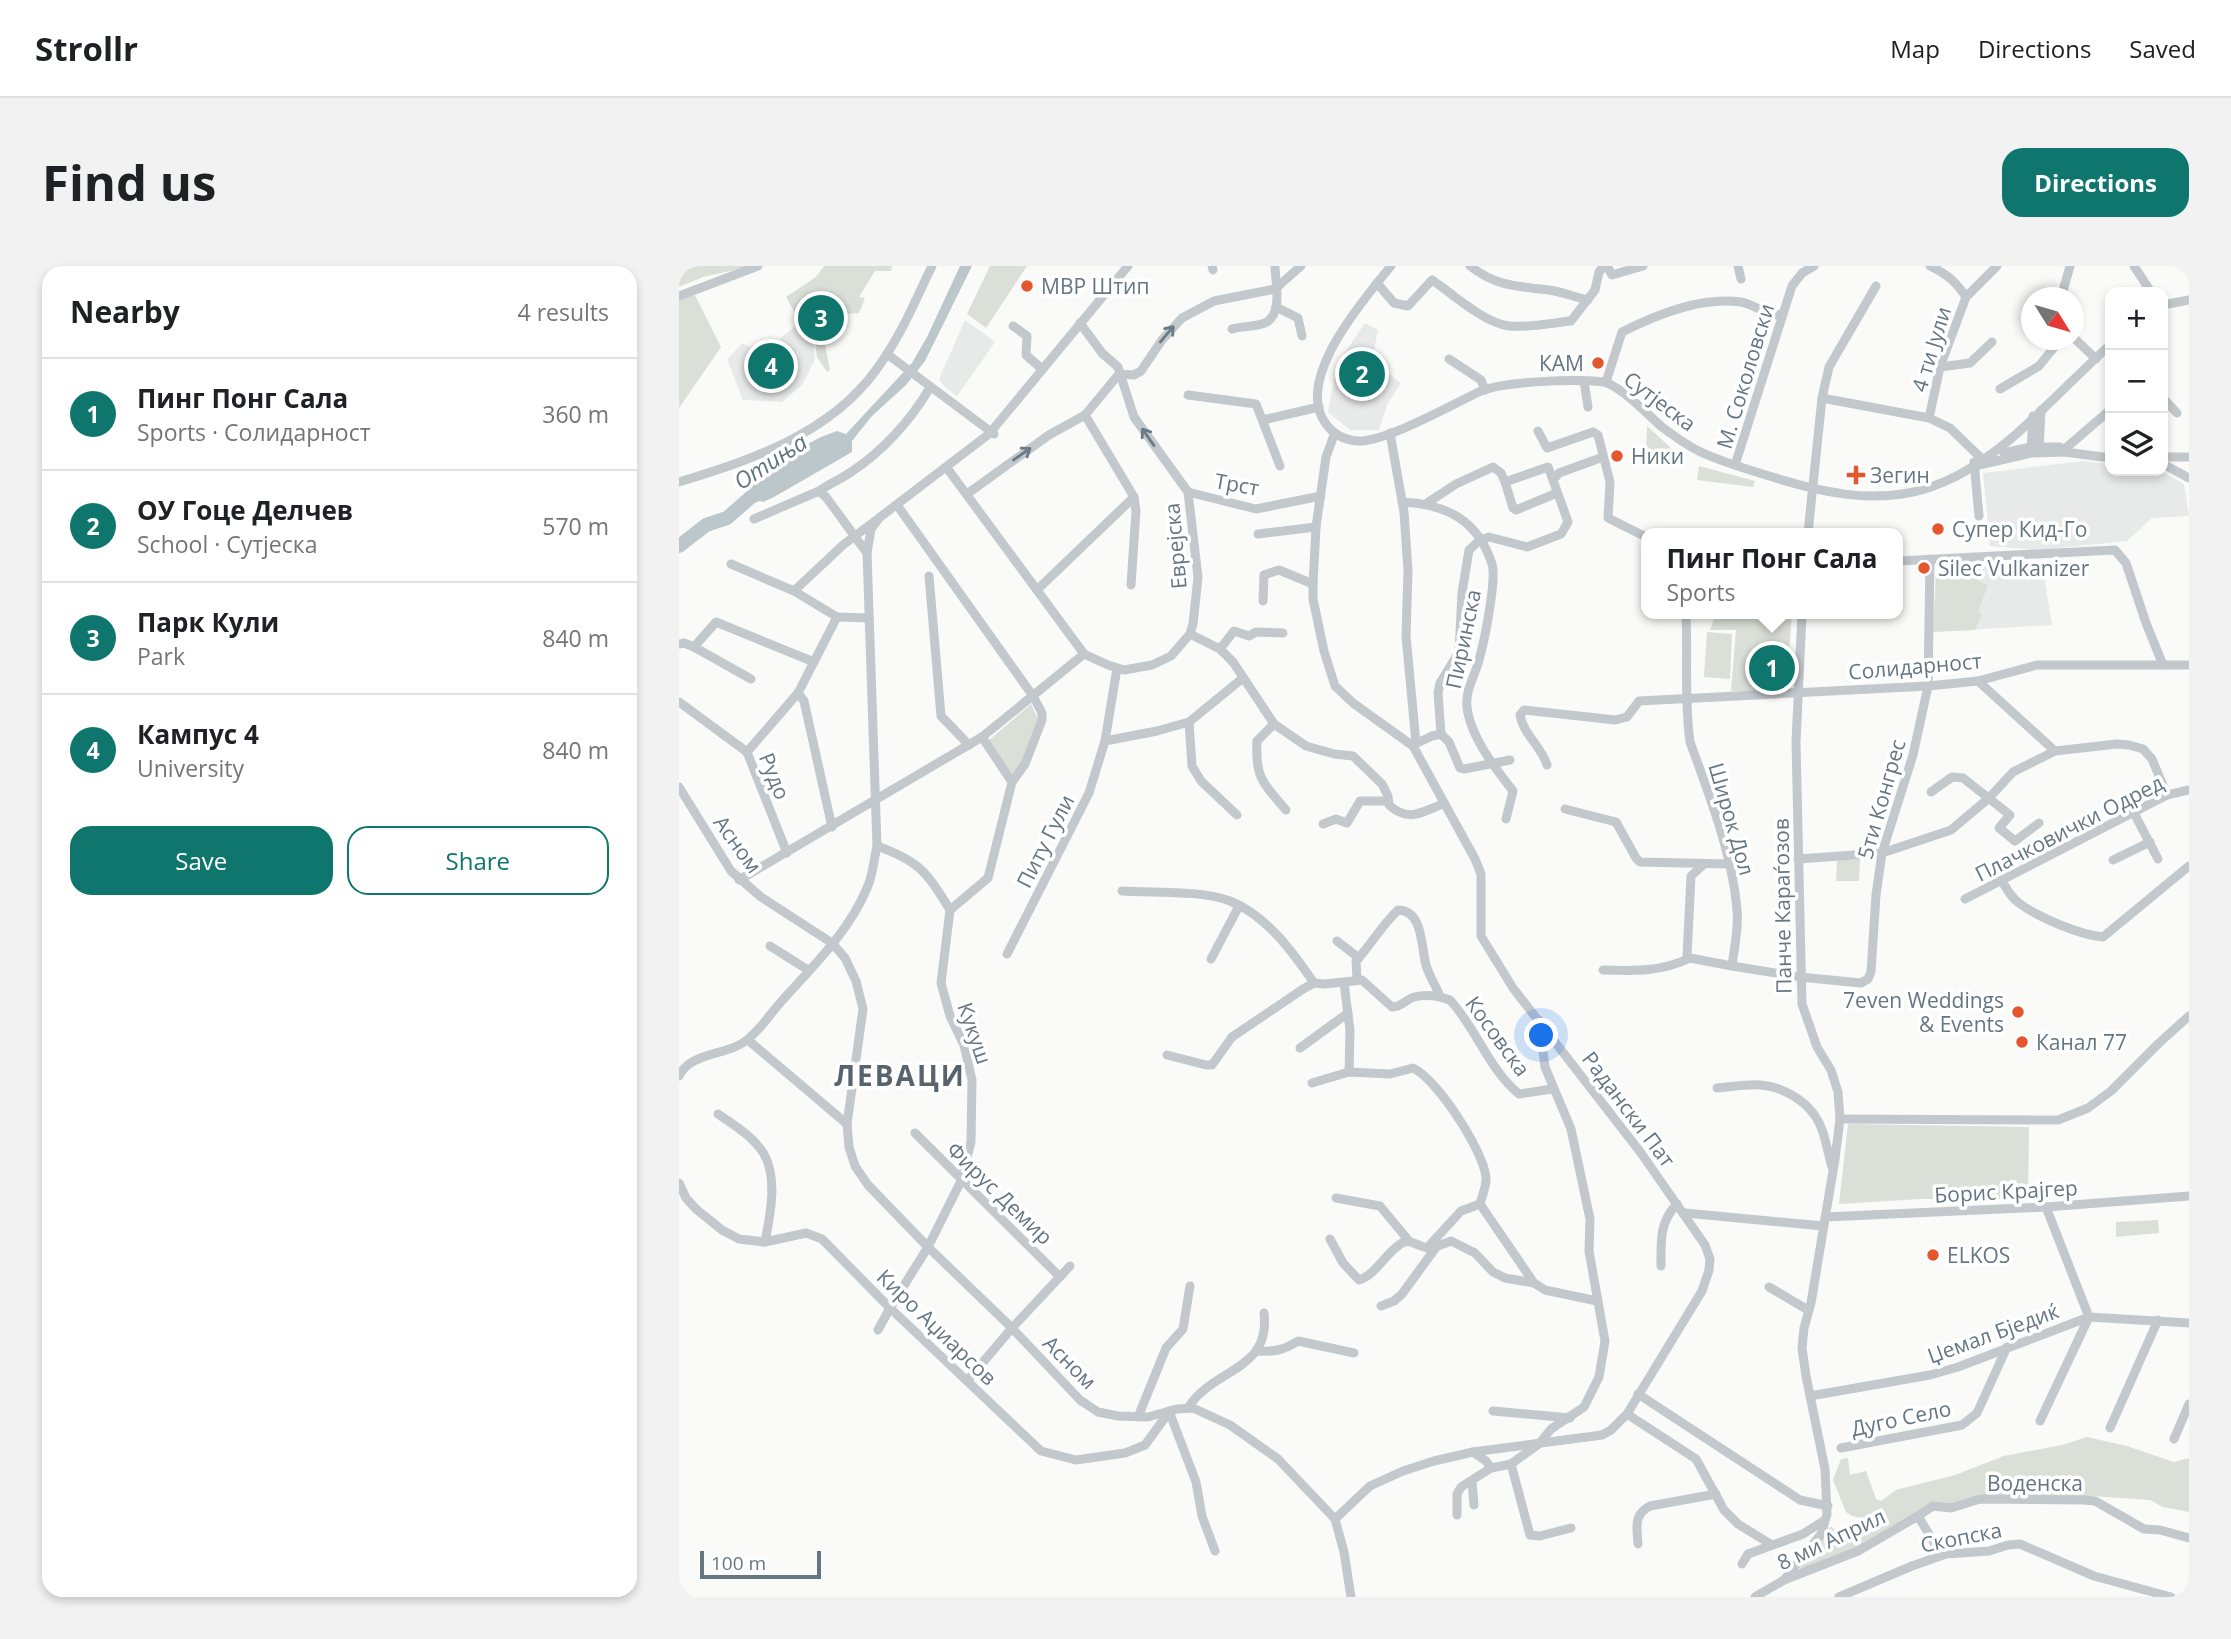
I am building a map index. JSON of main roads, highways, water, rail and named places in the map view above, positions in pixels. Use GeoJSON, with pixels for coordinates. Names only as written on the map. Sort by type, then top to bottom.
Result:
{"type":"FeatureCollection","features":[{"type":"Feature","properties":{"kind":"waterway","name":"Отиња"},"geometry":{"type":"LineString","coordinates":[[679,546],[706,525],[727,518],[751,497],[767,490]]}},
{"type":"Feature","properties":{"kind":"place","name":"МВР Штип"},"geometry":{"type":"Point","coordinates":[1027,286]}},
{"type":"Feature","properties":{"kind":"place","name":"Парк Кули"},"geometry":{"type":"Point","coordinates":[821,318]}},
{"type":"Feature","properties":{"kind":"place","name":"КАМ"},"geometry":{"type":"Point","coordinates":[1598,363]}},
{"type":"Feature","properties":{"kind":"place","name":"Кампус 4"},"geometry":{"type":"Point","coordinates":[771,366]}},
{"type":"Feature","properties":{"kind":"place","name":"ОУ Гоце Делчев"},"geometry":{"type":"Point","coordinates":[1362,374]}},
{"type":"Feature","properties":{"kind":"place","name":"Ники"},"geometry":{"type":"Point","coordinates":[1617,456]}},
{"type":"Feature","properties":{"kind":"place","name":"Зегин"},"geometry":{"type":"Point","coordinates":[1856,475]}},
{"type":"Feature","properties":{"kind":"place","name":"Супер Кид-Го"},"geometry":{"type":"Point","coordinates":[1938,529]}},
{"type":"Feature","properties":{"kind":"place","name":"Silec Vulkanizer"},"geometry":{"type":"Point","coordinates":[1924,568]}},
{"type":"Feature","properties":{"kind":"place","name":"Пинг Понг Сала"},"geometry":{"type":"Point","coordinates":[1772,668]}},
{"type":"Feature","properties":{"kind":"place","name":"7even Weddings & Events"},"geometry":{"type":"Point","coordinates":[2018,1012]}},
{"type":"Feature","properties":{"kind":"place","name":"Канал 77"},"geometry":{"type":"Point","coordinates":[2022,1042]}},
{"type":"Feature","properties":{"kind":"place","name":"ELKOS"},"geometry":{"type":"Point","coordinates":[1933,1255]}},
{"type":"Feature","properties":{"kind":"district","name":"ЛЕВАЦИ"},"geometry":{"type":"Point","coordinates":[900,1075]}}]}
